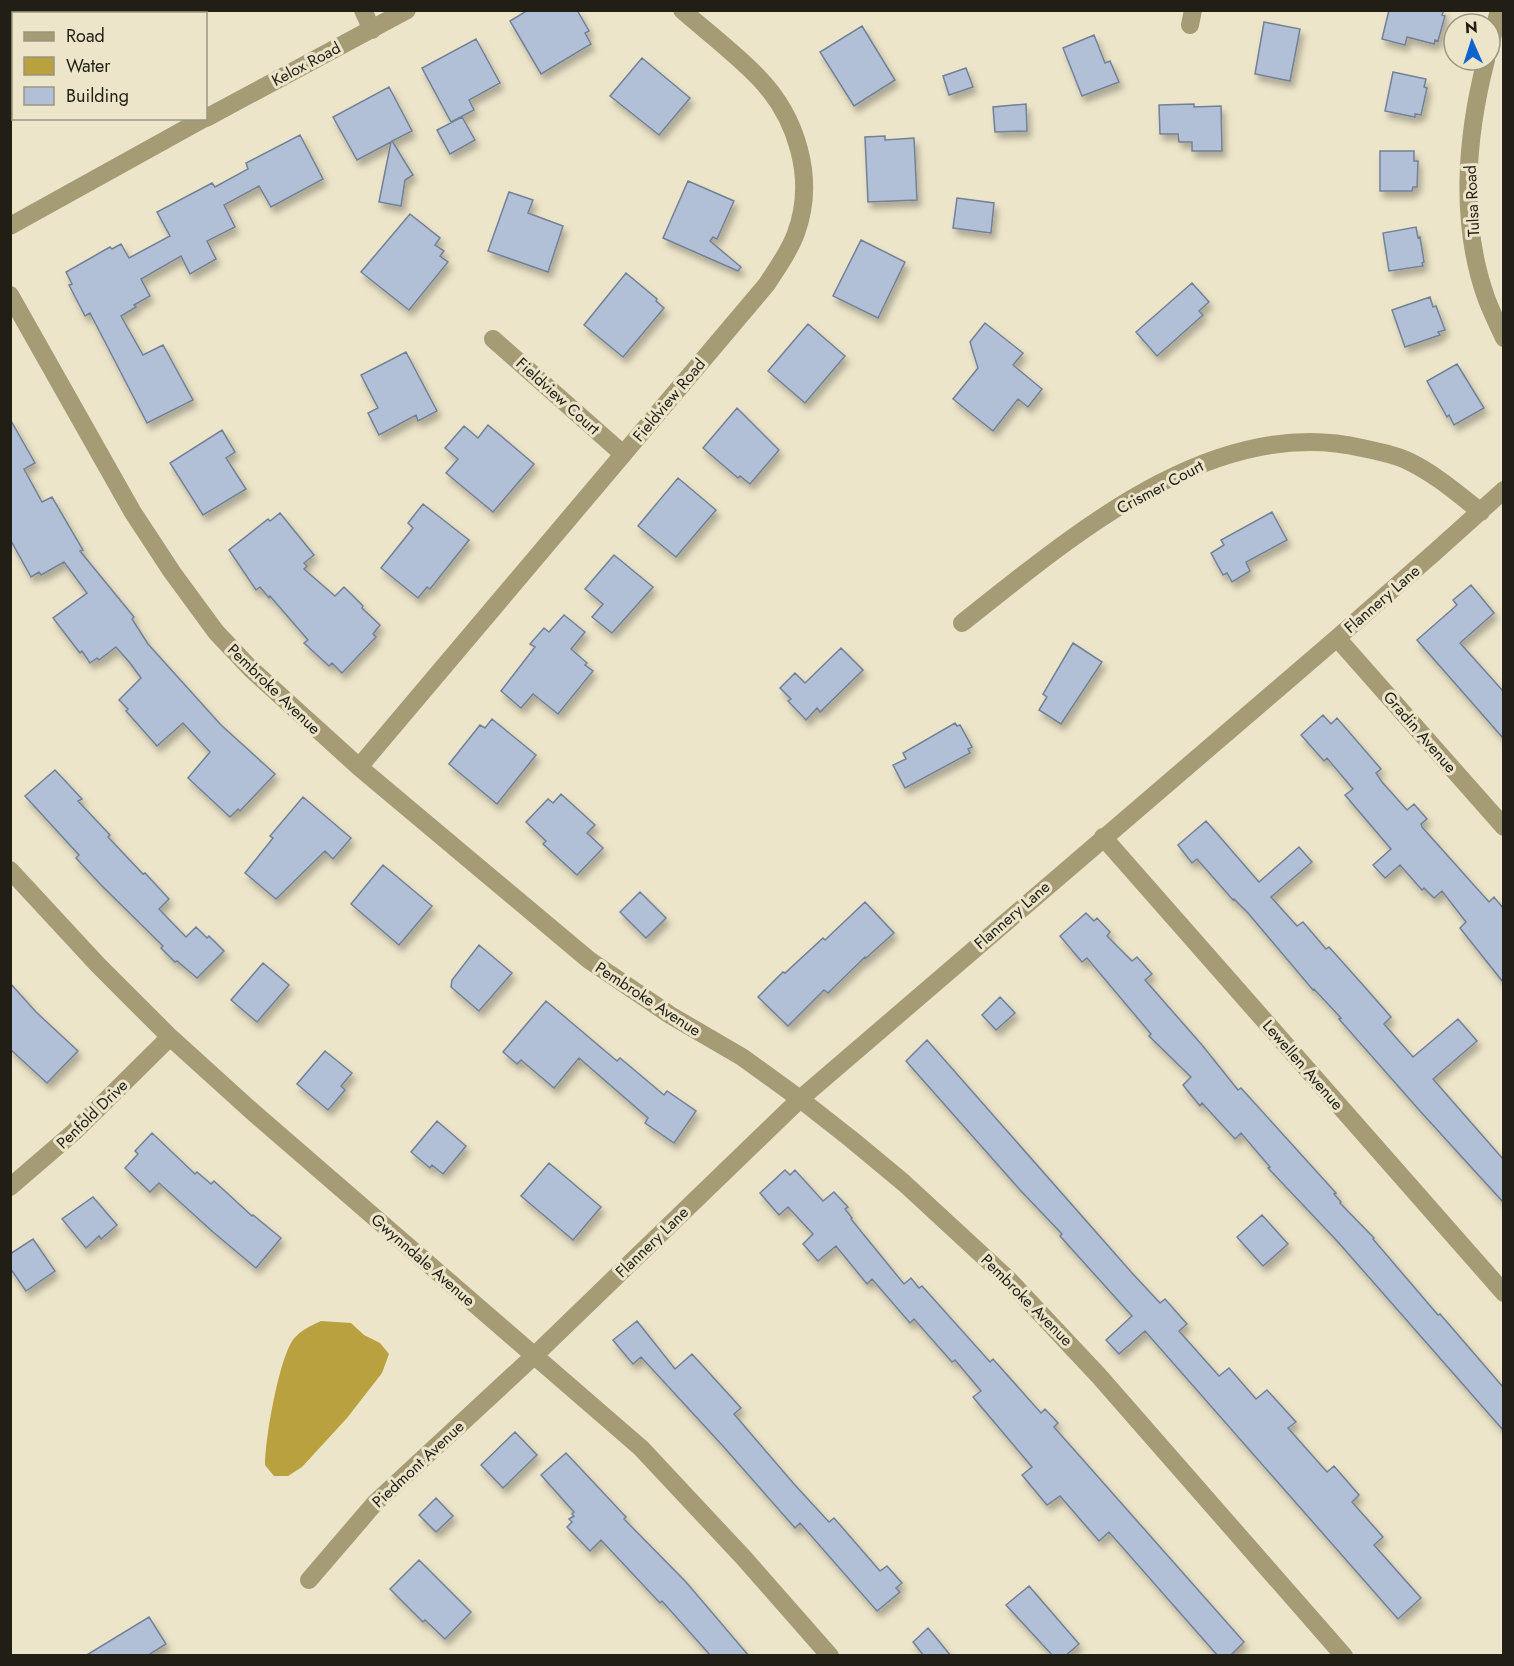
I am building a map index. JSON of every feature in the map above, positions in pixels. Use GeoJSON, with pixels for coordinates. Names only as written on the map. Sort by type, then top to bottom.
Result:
{"type":"FeatureCollection","features":[{"type":"Feature","properties":{"kind":"street"},"geometry":{"type":"LineString","coordinates":[[363,10],[372,30]]}},
{"type":"Feature","properties":{"kind":"street","name":"Kelox Road"},"geometry":{"type":"LineString","coordinates":[[207,117],[407,10]]}},
{"type":"Feature","properties":{"kind":"street","name":"Fieldview Road"},"geometry":{"type":"LineString","coordinates":[[359,767],[767,284],[796,233],[804,202],[803,168],[795,137],[781,107],[758,77],[682,10]]}},
{"type":"Feature","properties":{"kind":"street","name":"Tulsa Road"},"geometry":{"type":"LineString","coordinates":[[1484,72],[1473,123],[1468,173],[1471,221],[1477,264],[1484,291],[1503,338]]}},
{"type":"Feature","properties":{"kind":"street","name":"Kelox Road"},"geometry":{"type":"LineString","coordinates":[[10,226],[201,120]]}},
{"type":"Feature","properties":{"kind":"street","name":"Pembroke Avenue"},"geometry":{"type":"LineString","coordinates":[[10,296],[132,511],[172,572],[216,632],[252,670],[359,767],[589,960],[623,985],[742,1057],[800,1099],[904,1183],[1015,1287],[1099,1376],[1344,1656]]}},
{"type":"Feature","properties":{"kind":"street","name":"Fieldview Court"},"geometry":{"type":"LineString","coordinates":[[493,339],[623,454]]}},
{"type":"Feature","properties":{"kind":"street","name":"Crismer Court"},"geometry":{"type":"LineString","coordinates":[[962,623],[1062,545],[1162,482],[1207,461],[1245,449],[1278,443],[1314,442],[1342,443],[1371,450],[1404,459],[1433,474],[1481,512]]}},
{"type":"Feature","properties":{"kind":"street","name":"Flannery Lane"},"geometry":{"type":"LineString","coordinates":[[534,1355],[800,1099],[1337,638],[1503,490]]}},
{"type":"Feature","properties":{"kind":"street","name":"Gradin Avenue"},"geometry":{"type":"LineString","coordinates":[[1337,638],[1503,827]]}},
{"type":"Feature","properties":{"kind":"street","name":"Lewellen Avenue"},"geometry":{"type":"LineString","coordinates":[[1103,837],[1503,1293]]}},
{"type":"Feature","properties":{"kind":"street","name":"Gwynndale Avenue"},"geometry":{"type":"LineString","coordinates":[[10,870],[98,965],[170,1037],[254,1113],[641,1448],[681,1489],[830,1656]]}},
{"type":"Feature","properties":{"kind":"street","name":"Penfold Drive"},"geometry":{"type":"LineString","coordinates":[[10,1187],[74,1132],[170,1037]]}},
{"type":"Feature","properties":{"kind":"street","name":"Piedmont Avenue"},"geometry":{"type":"LineString","coordinates":[[309,1580],[375,1503],[534,1355]]}},
{"type":"Feature","properties":{"kind":"water"},"geometry":{"type":"Polygon","coordinates":[[[321,1321],[351,1323],[364,1335],[380,1343],[389,1354],[382,1373],[347,1418],[302,1467],[288,1476],[274,1476],[265,1465],[270,1421],[281,1368],[294,1339],[304,1330],[321,1321]]]}},
{"type":"Feature","properties":{"kind":"building"},"geometry":{"type":"Polygon","coordinates":[[[528,10],[577,10],[589,31],[585,33],[591,44],[541,74],[510,21],[528,10]]]}},
{"type":"Feature","properties":{"kind":"building"},"geometry":{"type":"Polygon","coordinates":[[[1389,10],[1444,10],[1438,41],[1435,40],[1434,44],[1407,37],[1405,45],[1382,39],[1389,10]]]}},
{"type":"Feature","properties":{"kind":"building"},"geometry":{"type":"Polygon","coordinates":[[[1264,22],[1300,29],[1290,81],[1255,74],[1264,22]]]}},
{"type":"Feature","properties":{"kind":"building"},"geometry":{"type":"Polygon","coordinates":[[[862,26],[895,80],[854,106],[820,52],[862,26]]]}},
{"type":"Feature","properties":{"kind":"building"},"geometry":{"type":"Polygon","coordinates":[[[1094,35],[1105,63],[1110,61],[1119,82],[1082,96],[1063,48],[1094,35]]]}},
{"type":"Feature","properties":{"kind":"building"},"geometry":{"type":"Polygon","coordinates":[[[476,39],[500,83],[469,100],[474,110],[451,122],[422,68],[476,39]]]}},
{"type":"Feature","properties":{"kind":"building"},"geometry":{"type":"Polygon","coordinates":[[[642,58],[690,98],[659,135],[610,96],[642,58]]]}},
{"type":"Feature","properties":{"kind":"building"},"geometry":{"type":"Polygon","coordinates":[[[966,68],[973,87],[949,95],[943,76],[966,68]]]}},
{"type":"Feature","properties":{"kind":"building"},"geometry":{"type":"Polygon","coordinates":[[[1393,72],[1426,79],[1424,87],[1427,88],[1421,115],[1415,114],[1415,117],[1385,111],[1393,72]]]}},
{"type":"Feature","properties":{"kind":"building"},"geometry":{"type":"Polygon","coordinates":[[[389,87],[412,131],[392,141],[413,175],[405,180],[401,206],[379,202],[391,142],[357,160],[333,117],[389,87]]]}},
{"type":"Feature","properties":{"kind":"building"},"geometry":{"type":"Polygon","coordinates":[[[1026,104],[1027,131],[995,132],[993,107],[1026,104]]]}},
{"type":"Feature","properties":{"kind":"building"},"geometry":{"type":"Polygon","coordinates":[[[1194,104],[1194,107],[1221,106],[1222,151],[1192,151],[1192,142],[1179,142],[1178,134],[1160,134],[1159,105],[1194,104]]]}},
{"type":"Feature","properties":{"kind":"building"},"geometry":{"type":"Polygon","coordinates":[[[462,117],[475,140],[450,154],[437,130],[462,117]]]}},
{"type":"Feature","properties":{"kind":"building"},"geometry":{"type":"Polygon","coordinates":[[[300,135],[323,179],[271,207],[259,186],[224,205],[235,227],[207,241],[216,259],[190,274],[181,256],[141,279],[150,296],[121,316],[143,355],[163,345],[193,400],[147,423],[90,313],[85,316],[69,285],[72,284],[66,272],[110,247],[112,249],[121,244],[129,258],[170,236],[157,212],[212,183],[215,187],[248,169],[246,163],[300,135]]]}},
{"type":"Feature","properties":{"kind":"building"},"geometry":{"type":"Polygon","coordinates":[[[885,136],[885,140],[914,138],[917,200],[868,202],[865,137],[885,136]]]}},
{"type":"Feature","properties":{"kind":"building"},"geometry":{"type":"Polygon","coordinates":[[[1380,151],[1414,151],[1414,161],[1418,161],[1417,187],[1413,187],[1412,191],[1380,191],[1380,151]]]}},
{"type":"Feature","properties":{"kind":"building"},"geometry":{"type":"Polygon","coordinates":[[[688,181],[734,201],[717,239],[713,237],[710,241],[741,267],[738,271],[663,238],[688,181]]]}},
{"type":"Feature","properties":{"kind":"building"},"geometry":{"type":"Polygon","coordinates":[[[509,192],[533,200],[528,213],[563,226],[548,272],[488,251],[509,192]]]}},
{"type":"Feature","properties":{"kind":"building"},"geometry":{"type":"Polygon","coordinates":[[[957,198],[994,203],[991,233],[953,228],[957,198]]]}},
{"type":"Feature","properties":{"kind":"building"},"geometry":{"type":"Polygon","coordinates":[[[410,214],[440,238],[435,245],[444,251],[440,256],[448,262],[409,310],[361,272],[410,214]]]}},
{"type":"Feature","properties":{"kind":"building"},"geometry":{"type":"Polygon","coordinates":[[[1416,227],[1418,238],[1420,237],[1423,266],[1389,271],[1383,233],[1416,227]]]}},
{"type":"Feature","properties":{"kind":"building"},"geometry":{"type":"Polygon","coordinates":[[[861,240],[905,262],[878,318],[833,296],[861,240]]]}},
{"type":"Feature","properties":{"kind":"building"},"geometry":{"type":"Polygon","coordinates":[[[626,273],[657,299],[656,301],[664,308],[623,357],[584,325],[626,273]]]}},
{"type":"Feature","properties":{"kind":"building"},"geometry":{"type":"Polygon","coordinates":[[[1192,283],[1209,302],[1199,311],[1203,315],[1157,356],[1136,332],[1192,283]]]}},
{"type":"Feature","properties":{"kind":"building"},"geometry":{"type":"Polygon","coordinates":[[[1430,297],[1445,330],[1438,332],[1440,335],[1405,347],[1392,310],[1430,297]]]}},
{"type":"Feature","properties":{"kind":"building"},"geometry":{"type":"Polygon","coordinates":[[[985,323],[1023,353],[1013,365],[1042,389],[1028,407],[1018,399],[993,431],[953,399],[978,368],[970,342],[985,323]]]}},
{"type":"Feature","properties":{"kind":"building"},"geometry":{"type":"Polygon","coordinates":[[[808,324],[845,356],[805,403],[768,371],[808,324]]]}},
{"type":"Feature","properties":{"kind":"building"},"geometry":{"type":"Polygon","coordinates":[[[406,352],[437,411],[418,421],[416,415],[379,435],[368,413],[378,408],[361,375],[406,352]]]}},
{"type":"Feature","properties":{"kind":"building"},"geometry":{"type":"Polygon","coordinates":[[[1457,364],[1484,408],[1454,425],[1427,381],[1457,364]]]}},
{"type":"Feature","properties":{"kind":"building"},"geometry":{"type":"Polygon","coordinates":[[[737,408],[779,450],[750,484],[740,476],[738,478],[703,448],[737,408]]]}},
{"type":"Feature","properties":{"kind":"building"},"geometry":{"type":"Polygon","coordinates":[[[10,419],[35,463],[24,469],[42,502],[52,497],[83,550],[80,551],[134,617],[132,619],[148,644],[221,725],[275,774],[240,811],[238,809],[230,817],[188,778],[210,752],[183,723],[157,746],[119,700],[141,678],[130,663],[116,647],[99,660],[97,658],[90,663],[53,618],[87,593],[64,562],[41,575],[39,572],[31,577],[10,539],[10,419]]]}},
{"type":"Feature","properties":{"kind":"building"},"geometry":{"type":"Polygon","coordinates":[[[488,425],[534,464],[493,512],[446,473],[458,459],[445,448],[464,426],[478,438],[488,425]]]}},
{"type":"Feature","properties":{"kind":"building"},"geometry":{"type":"Polygon","coordinates":[[[222,430],[235,452],[226,458],[246,489],[203,515],[170,463],[222,430]]]}},
{"type":"Feature","properties":{"kind":"building"},"geometry":{"type":"Polygon","coordinates":[[[678,478],[716,510],[676,557],[638,526],[678,478]]]}},
{"type":"Feature","properties":{"kind":"building"},"geometry":{"type":"Polygon","coordinates":[[[423,504],[469,540],[430,589],[427,587],[418,598],[381,568],[413,528],[408,523],[423,504]]]}},
{"type":"Feature","properties":{"kind":"building"},"geometry":{"type":"Polygon","coordinates":[[[1272,512],[1287,540],[1246,562],[1250,571],[1232,582],[1227,573],[1223,575],[1211,553],[1224,545],[1221,540],[1272,512]]]}},
{"type":"Feature","properties":{"kind":"building"},"geometry":{"type":"Polygon","coordinates":[[[280,513],[314,555],[304,563],[307,566],[304,569],[335,596],[344,587],[380,625],[373,634],[376,637],[342,673],[332,663],[329,666],[304,643],[308,640],[270,596],[269,598],[260,587],[256,590],[229,550],[268,519],[270,521],[280,513]]]}},
{"type":"Feature","properties":{"kind":"building"},"geometry":{"type":"Polygon","coordinates":[[[614,555],[653,587],[612,633],[592,617],[603,604],[585,589],[614,555]]]}},
{"type":"Feature","properties":{"kind":"building"},"geometry":{"type":"Polygon","coordinates":[[[1471,585],[1494,613],[1460,643],[1503,691],[1503,738],[1417,640],[1457,605],[1453,600],[1471,585]]]}},
{"type":"Feature","properties":{"kind":"building"},"geometry":{"type":"Polygon","coordinates":[[[564,615],[585,632],[571,649],[593,671],[558,714],[533,694],[521,708],[501,691],[535,647],[530,644],[544,628],[549,632],[564,615]]]}},
{"type":"Feature","properties":{"kind":"building"},"geometry":{"type":"Polygon","coordinates":[[[1073,643],[1102,662],[1061,724],[1039,710],[1047,697],[1043,694],[1073,643]]]}},
{"type":"Feature","properties":{"kind":"building"},"geometry":{"type":"Polygon","coordinates":[[[841,648],[863,670],[820,712],[817,708],[806,720],[788,701],[791,699],[780,688],[795,673],[805,683],[841,648]]]}},
{"type":"Feature","properties":{"kind":"building"},"geometry":{"type":"Polygon","coordinates":[[[1323,715],[1331,724],[1337,718],[1381,769],[1376,773],[1382,782],[1407,810],[1414,804],[1427,819],[1421,824],[1422,827],[1489,902],[1494,897],[1503,908],[1503,982],[1460,928],[1466,922],[1442,891],[1434,898],[1424,888],[1422,890],[1400,865],[1385,878],[1373,865],[1391,849],[1345,795],[1353,789],[1327,758],[1324,761],[1301,735],[1323,715]]]}},
{"type":"Feature","properties":{"kind":"building"},"geometry":{"type":"Polygon","coordinates":[[[492,719],[536,755],[497,804],[449,764],[480,725],[485,728],[492,719]]]}},
{"type":"Feature","properties":{"kind":"building"},"geometry":{"type":"Polygon","coordinates":[[[955,723],[957,726],[960,725],[972,747],[968,749],[970,753],[905,788],[893,765],[906,759],[903,753],[955,723]]]}},
{"type":"Feature","properties":{"kind":"building"},"geometry":{"type":"Polygon","coordinates":[[[55,770],[82,799],[78,801],[110,835],[108,837],[169,899],[159,909],[186,937],[196,927],[224,951],[197,978],[177,961],[175,962],[161,948],[163,946],[101,885],[76,858],[79,855],[25,796],[55,770]]]}},
{"type":"Feature","properties":{"kind":"building"},"geometry":{"type":"Polygon","coordinates":[[[561,794],[595,825],[587,833],[603,848],[577,875],[543,844],[546,841],[526,822],[548,799],[553,803],[561,794]]]}},
{"type":"Feature","properties":{"kind":"building"},"geometry":{"type":"Polygon","coordinates":[[[303,797],[351,838],[333,859],[325,851],[276,899],[245,873],[273,838],[270,836],[303,797]]]}},
{"type":"Feature","properties":{"kind":"building"},"geometry":{"type":"Polygon","coordinates":[[[1206,821],[1259,882],[1299,847],[1312,862],[1271,897],[1297,926],[1303,922],[1326,949],[1329,947],[1363,985],[1391,1017],[1384,1024],[1413,1057],[1458,1019],[1477,1041],[1433,1079],[1503,1159],[1503,1202],[1339,1019],[1341,1018],[1313,990],[1248,913],[1233,900],[1197,859],[1192,863],[1178,845],[1206,821]]]}},
{"type":"Feature","properties":{"kind":"building"},"geometry":{"type":"Polygon","coordinates":[[[383,865],[432,906],[399,945],[351,904],[383,865]]]}},
{"type":"Feature","properties":{"kind":"building"},"geometry":{"type":"Polygon","coordinates":[[[640,892],[666,918],[646,938],[620,912],[640,892]]]}},
{"type":"Feature","properties":{"kind":"building"},"geometry":{"type":"Polygon","coordinates":[[[865,902],[894,933],[828,993],[824,990],[788,1026],[758,997],[783,972],[785,973],[823,938],[825,940],[865,902]]]}},
{"type":"Feature","properties":{"kind":"building"},"geometry":{"type":"Polygon","coordinates":[[[1086,913],[1094,921],[1097,918],[1110,932],[1107,936],[1132,961],[1137,957],[1152,974],[1145,980],[1238,1090],[1241,1088],[1336,1193],[1334,1194],[1340,1203],[1374,1238],[1438,1315],[1440,1314],[1503,1387],[1503,1430],[1338,1242],[1268,1168],[1270,1167],[1241,1133],[1235,1139],[1202,1103],[1200,1106],[1183,1085],[1191,1077],[1149,1036],[1151,1034],[1087,958],[1082,962],[1060,936],[1086,913]]]}},
{"type":"Feature","properties":{"kind":"building"},"geometry":{"type":"Polygon","coordinates":[[[479,945],[512,973],[479,1011],[451,987],[452,980],[479,945]]]}},
{"type":"Feature","properties":{"kind":"building"},"geometry":{"type":"Polygon","coordinates":[[[263,963],[289,985],[257,1022],[231,1000],[263,963]]]}},
{"type":"Feature","properties":{"kind":"building"},"geometry":{"type":"Polygon","coordinates":[[[10,983],[36,1012],[78,1051],[47,1083],[10,1049],[10,983]]]}},
{"type":"Feature","properties":{"kind":"building"},"geometry":{"type":"Polygon","coordinates":[[[1000,997],[1015,1013],[996,1030],[982,1015],[1000,997]]]}},
{"type":"Feature","properties":{"kind":"building"},"geometry":{"type":"Polygon","coordinates":[[[546,1001],[617,1061],[620,1058],[664,1095],[667,1091],[696,1111],[674,1143],[645,1123],[648,1118],[579,1058],[554,1088],[521,1060],[517,1064],[503,1052],[546,1001]]]}},
{"type":"Feature","properties":{"kind":"building"},"geometry":{"type":"Polygon","coordinates":[[[927,1040],[1132,1273],[1160,1303],[1165,1299],[1187,1324],[1179,1331],[1219,1376],[1229,1368],[1256,1399],[1267,1390],[1296,1422],[1288,1428],[1327,1472],[1334,1466],[1359,1495],[1352,1502],[1383,1537],[1374,1545],[1421,1598],[1398,1619],[1145,1331],[1119,1354],[1106,1340],[1132,1316],[1060,1236],[1062,1234],[906,1061],[927,1040]]]}},
{"type":"Feature","properties":{"kind":"building"},"geometry":{"type":"Polygon","coordinates":[[[325,1051],[352,1073],[341,1086],[345,1090],[328,1110],[297,1084],[325,1051]]]}},
{"type":"Feature","properties":{"kind":"building"},"geometry":{"type":"Polygon","coordinates":[[[437,1121],[466,1146],[443,1174],[432,1165],[430,1168],[411,1152],[437,1121]]]}},
{"type":"Feature","properties":{"kind":"building"},"geometry":{"type":"Polygon","coordinates":[[[152,1133],[195,1174],[197,1172],[211,1184],[214,1181],[252,1216],[281,1238],[256,1268],[159,1183],[150,1192],[125,1168],[138,1154],[135,1151],[152,1133]]]}},
{"type":"Feature","properties":{"kind":"building"},"geometry":{"type":"Polygon","coordinates":[[[549,1163],[601,1207],[573,1240],[521,1196],[549,1163]]]}},
{"type":"Feature","properties":{"kind":"building"},"geometry":{"type":"Polygon","coordinates":[[[785,1170],[790,1175],[795,1170],[823,1201],[834,1192],[848,1207],[845,1209],[851,1219],[904,1284],[911,1278],[919,1288],[922,1286],[990,1362],[993,1359],[1041,1413],[1045,1409],[1058,1423],[1054,1427],[1244,1642],[1230,1656],[1218,1656],[1109,1532],[1099,1541],[1060,1496],[1047,1505],[1022,1475],[1032,1467],[973,1397],[981,1391],[955,1360],[952,1362],[914,1319],[910,1323],[872,1279],[867,1284],[836,1246],[818,1261],[803,1244],[813,1234],[788,1207],[779,1215],[760,1193],[785,1170]]]}},
{"type":"Feature","properties":{"kind":"building"},"geometry":{"type":"Polygon","coordinates":[[[93,1197],[117,1225],[101,1239],[99,1236],[86,1248],[62,1219],[93,1197]]]}},
{"type":"Feature","properties":{"kind":"building"},"geometry":{"type":"Polygon","coordinates":[[[1262,1215],[1288,1244],[1263,1266],[1237,1237],[1262,1215]]]}},
{"type":"Feature","properties":{"kind":"building"},"geometry":{"type":"Polygon","coordinates":[[[33,1239],[55,1271],[26,1291],[10,1268],[10,1254],[33,1239]]]}},
{"type":"Feature","properties":{"kind":"building"},"geometry":{"type":"Polygon","coordinates":[[[637,1321],[675,1369],[692,1354],[741,1408],[734,1414],[794,1484],[829,1522],[834,1518],[880,1571],[887,1566],[902,1583],[896,1588],[900,1592],[877,1611],[800,1523],[795,1528],[641,1357],[633,1364],[613,1340],[637,1321]]]}},
{"type":"Feature","properties":{"kind":"building"},"geometry":{"type":"Polygon","coordinates":[[[515,1432],[537,1455],[503,1488],[481,1465],[515,1432]]]}},
{"type":"Feature","properties":{"kind":"building"},"geometry":{"type":"Polygon","coordinates":[[[566,1453],[626,1517],[624,1519],[686,1582],[749,1656],[711,1656],[662,1601],[660,1603],[601,1540],[590,1551],[567,1527],[572,1522],[569,1519],[574,1516],[572,1514],[574,1512],[541,1475],[566,1453]]]}},
{"type":"Feature","properties":{"kind":"building"},"geometry":{"type":"Polygon","coordinates":[[[436,1498],[453,1516],[436,1532],[419,1515],[436,1498]]]}},
{"type":"Feature","properties":{"kind":"building"},"geometry":{"type":"Polygon","coordinates":[[[419,1560],[471,1612],[445,1639],[425,1620],[423,1622],[390,1589],[419,1560]]]}},
{"type":"Feature","properties":{"kind":"building"},"geometry":{"type":"Polygon","coordinates":[[[1029,1586],[1079,1644],[1065,1656],[1053,1656],[1006,1605],[1029,1586]]]}},
{"type":"Feature","properties":{"kind":"building"},"geometry":{"type":"Polygon","coordinates":[[[149,1617],[166,1644],[147,1656],[85,1656],[149,1617]]]}},
{"type":"Feature","properties":{"kind":"building"},"geometry":{"type":"Polygon","coordinates":[[[928,1628],[951,1656],[924,1656],[913,1642],[928,1628]]]}}]}
